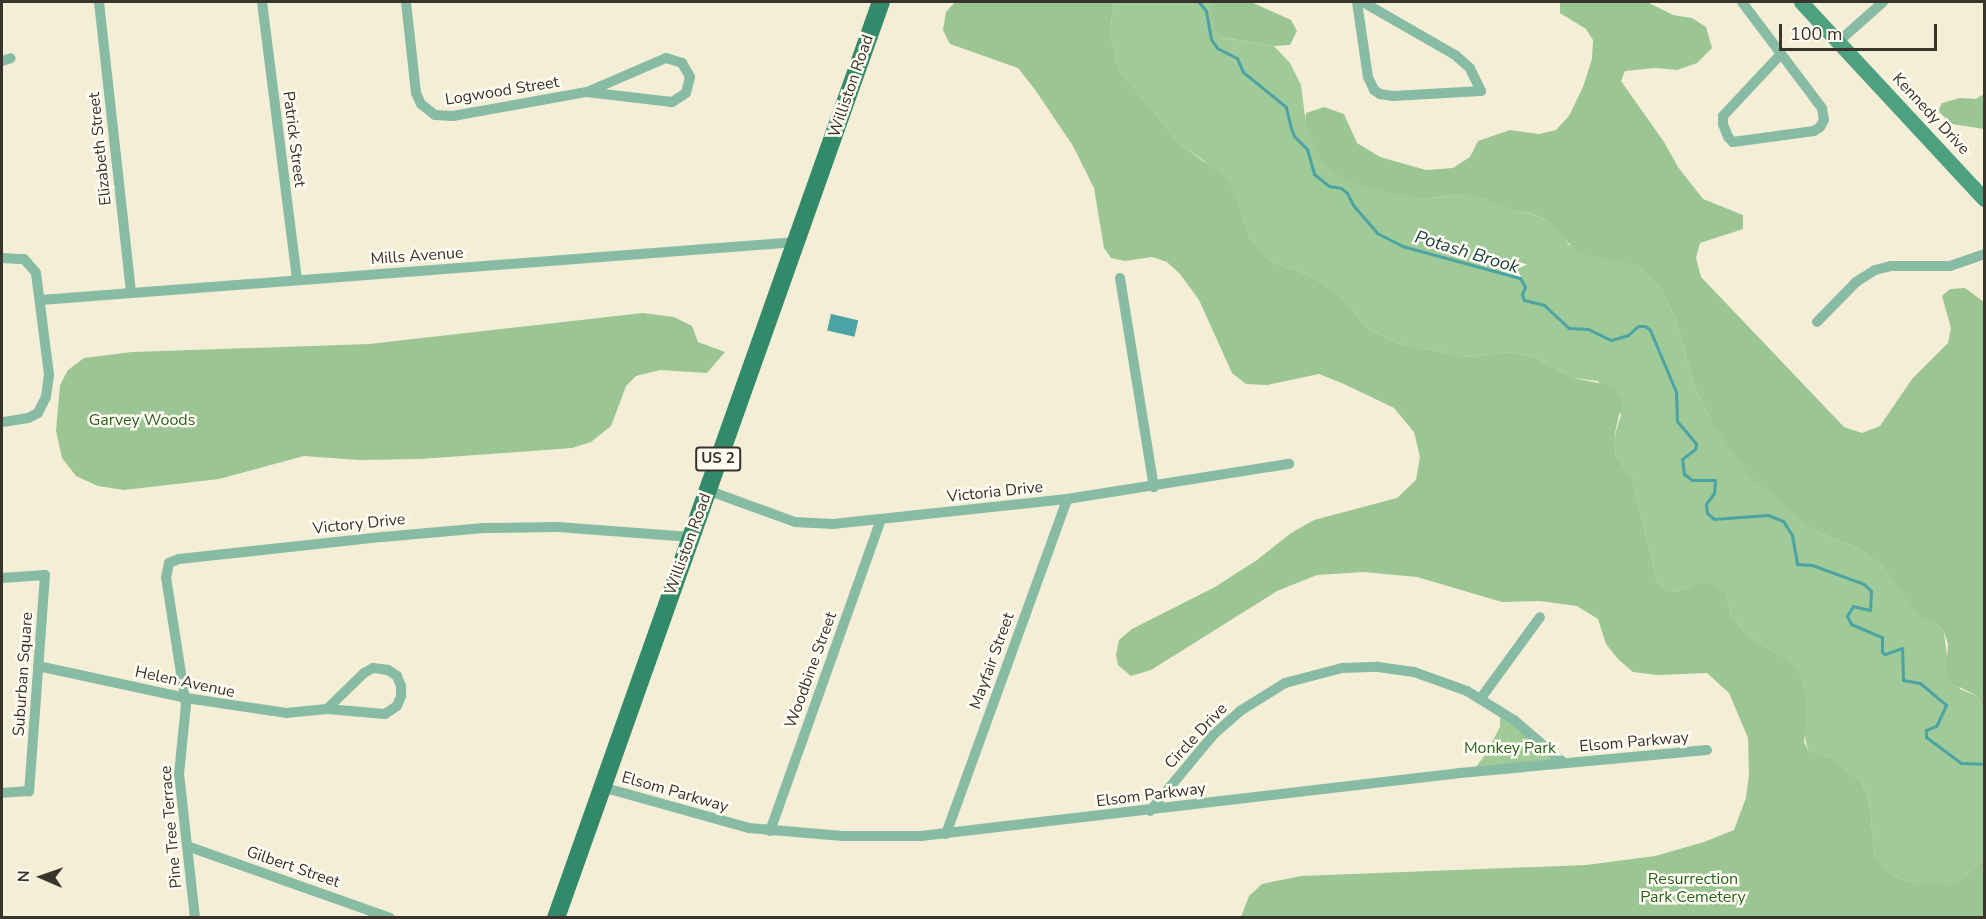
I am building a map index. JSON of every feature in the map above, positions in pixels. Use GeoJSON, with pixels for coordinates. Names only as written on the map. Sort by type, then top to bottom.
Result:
{"type":"FeatureCollection","features":[{"type":"Feature","properties":{"kind":"main road","name":"Williston Road"},"geometry":{"type":"LineString","coordinates":[[556,918],[880,2]]}},
{"type":"Feature","properties":{"kind":"main road","name":"Kennedy Drive"},"geometry":{"type":"LineString","coordinates":[[1801,2],[1984,199]]}},
{"type":"Feature","properties":{"kind":"street","name":"Elizabeth Street"},"geometry":{"type":"LineString","coordinates":[[99,2],[131,293]]}},
{"type":"Feature","properties":{"kind":"street","name":"Patrick Street"},"geometry":{"type":"LineString","coordinates":[[262,2],[297,280]]}},
{"type":"Feature","properties":{"kind":"street","name":"Logwood Street"},"geometry":{"type":"LineString","coordinates":[[406,2],[416,93],[421,104],[430,112],[441,116],[453,116],[587,92],[666,58],[682,63],[690,77],[686,93],[672,102],[587,92]]}},
{"type":"Feature","properties":{"kind":"street"},"geometry":{"type":"LineString","coordinates":[[1357,2],[1368,77],[1374,90],[1380,94],[1393,96],[1481,90],[1470,68],[1455,55],[1363,2]]}},
{"type":"Feature","properties":{"kind":"street"},"geometry":{"type":"LineString","coordinates":[[1742,2],[1822,108],[1822,125],[1810,132],[1733,142],[1728,137],[1723,124],[1723,116],[1780,54]]}},
{"type":"Feature","properties":{"kind":"street"},"geometry":{"type":"LineString","coordinates":[[1838,42],[1883,2]]}},
{"type":"Feature","properties":{"kind":"street","name":"Mills Avenue"},"geometry":{"type":"LineString","coordinates":[[41,300],[796,242]]}},
{"type":"Feature","properties":{"kind":"street"},"geometry":{"type":"LineString","coordinates":[[2,258],[24,259],[36,273],[49,375],[46,397],[38,412],[28,418],[2,422]]}},
{"type":"Feature","properties":{"kind":"street"},"geometry":{"type":"LineString","coordinates":[[1817,322],[1862,277],[1875,270],[1891,266],[1950,266],[1984,258]]}},
{"type":"Feature","properties":{"kind":"street"},"geometry":{"type":"LineString","coordinates":[[1120,278],[1154,487]]}},
{"type":"Feature","properties":{"kind":"street","name":"Victoria Drive"},"geometry":{"type":"LineString","coordinates":[[707,490],[795,522],[819,524],[881,520],[1067,499],[1289,464]]}},
{"type":"Feature","properties":{"kind":"street","name":"Mayfair Street"},"geometry":{"type":"LineString","coordinates":[[946,834],[1067,499]]}},
{"type":"Feature","properties":{"kind":"street","name":"Woodbine Street"},"geometry":{"type":"LineString","coordinates":[[770,831],[881,520]]}},
{"type":"Feature","properties":{"kind":"street","name":"Victory Drive"},"geometry":{"type":"LineString","coordinates":[[186,698],[165,572],[169,563],[174,561],[422,532],[495,527],[558,527],[691,537]]}},
{"type":"Feature","properties":{"kind":"street","name":"Suburban Square"},"geometry":{"type":"LineString","coordinates":[[2,578],[45,575],[29,791],[2,793]]}},
{"type":"Feature","properties":{"kind":"street"},"geometry":{"type":"LineString","coordinates":[[1481,698],[1540,617]]}},
{"type":"Feature","properties":{"kind":"street","name":"Helen Avenue"},"geometry":{"type":"LineString","coordinates":[[38,666],[186,698],[275,712],[297,713],[327,709],[385,714],[397,706],[402,696],[401,686],[397,676],[388,670],[373,668],[360,676],[327,709]]}},
{"type":"Feature","properties":{"kind":"street","name":"Circle Drive"},"geometry":{"type":"LineString","coordinates":[[1150,811],[1225,723],[1270,690],[1303,676],[1342,668],[1388,668],[1432,677],[1481,698],[1514,720],[1564,764]]}},
{"type":"Feature","properties":{"kind":"street","name":"Pine Tree Terrace"},"geometry":{"type":"LineString","coordinates":[[186,698],[179,765],[195,917]]}},
{"type":"Feature","properties":{"kind":"street","name":"Elsom Parkway"},"geometry":{"type":"LineString","coordinates":[[602,787],[729,824],[770,831],[880,837],[946,834],[1460,773],[1707,750]]}},
{"type":"Feature","properties":{"kind":"street","name":"Gilbert Street"},"geometry":{"type":"LineString","coordinates":[[187,846],[390,918]]}},
{"type":"Feature","properties":{"kind":"street"},"geometry":{"type":"LineString","coordinates":[[182,918],[195,917]]}},
{"type":"Feature","properties":{"kind":"green space","name":"Resurrection Park Cemetery"},"geometry":{"type":"Polygon","coordinates":[[[955,2],[1114,2],[1110,34],[1119,70],[1180,144],[1227,179],[1239,204],[1250,239],[1272,262],[1311,276],[1339,294],[1367,328],[1397,343],[1467,357],[1510,352],[1536,358],[1573,378],[1613,386],[1622,400],[1614,438],[1616,456],[1632,478],[1657,582],[1666,590],[1677,592],[1699,582],[1716,585],[1727,597],[1731,616],[1750,638],[1777,653],[1798,671],[1807,702],[1804,742],[1808,750],[1831,758],[1861,782],[1869,800],[1875,857],[1882,867],[1893,876],[1916,884],[1950,884],[1965,877],[1984,859],[1984,917],[1241,917],[1249,896],[1262,884],[1301,876],[1586,865],[1655,856],[1704,842],[1734,830],[1746,798],[1749,775],[1748,738],[1729,693],[1707,673],[1657,675],[1633,672],[1606,644],[1598,619],[1577,606],[1540,601],[1502,602],[1417,577],[1364,572],[1317,575],[1277,591],[1151,670],[1131,676],[1118,665],[1116,655],[1119,640],[1132,629],[1215,587],[1257,560],[1291,533],[1314,520],[1397,498],[1416,480],[1420,457],[1414,432],[1394,408],[1319,374],[1267,385],[1246,384],[1232,373],[1199,300],[1180,274],[1167,262],[1152,257],[1125,261],[1111,258],[1104,248],[1094,188],[1073,146],[1018,68],[950,44],[943,30],[946,12],[955,2]]]}},
{"type":"Feature","properties":{"kind":"green space"},"geometry":{"type":"Polygon","coordinates":[[[1114,2],[1210,2],[1213,15],[1224,38],[1274,46],[1290,63],[1301,85],[1306,124],[1343,179],[1421,199],[1458,195],[1490,200],[1510,210],[1529,213],[1547,220],[1562,234],[1569,245],[1636,265],[1660,287],[1677,322],[1694,386],[1711,421],[1813,530],[1858,548],[1881,565],[1921,617],[1935,623],[1944,632],[1947,657],[1960,689],[1977,696],[1984,707],[1984,859],[1965,877],[1950,884],[1916,884],[1893,876],[1881,867],[1875,857],[1869,800],[1861,782],[1831,758],[1808,750],[1803,730],[1807,702],[1777,653],[1750,638],[1731,616],[1727,597],[1699,582],[1677,592],[1666,590],[1657,582],[1632,478],[1616,456],[1614,438],[1621,415],[1598,381],[1573,378],[1536,358],[1510,352],[1467,357],[1397,343],[1367,328],[1339,294],[1311,276],[1272,262],[1250,239],[1239,204],[1204,161],[1180,144],[1119,70],[1110,34],[1114,2]]]}},
{"type":"Feature","properties":{"kind":"green space"},"geometry":{"type":"Polygon","coordinates":[[[1210,2],[1251,2],[1291,20],[1297,31],[1290,45],[1274,46],[1225,38],[1215,30],[1210,2]]]}},
{"type":"Feature","properties":{"kind":"green space"},"geometry":{"type":"Polygon","coordinates":[[[1560,2],[1647,2],[1673,15],[1692,18],[1706,27],[1712,48],[1697,63],[1677,70],[1655,68],[1625,71],[1621,81],[1664,142],[1678,167],[1703,199],[1743,215],[1743,229],[1700,243],[1696,258],[1701,277],[1844,427],[1862,433],[1880,426],[1912,379],[1948,343],[1951,328],[1942,296],[1950,289],[1965,288],[1984,302],[1984,707],[1977,696],[1950,682],[1946,671],[1948,644],[1944,632],[1935,623],[1921,618],[1881,565],[1858,548],[1813,530],[1747,473],[1711,421],[1694,386],[1677,322],[1660,287],[1636,265],[1578,253],[1547,220],[1530,213],[1510,210],[1489,200],[1458,195],[1421,199],[1373,189],[1343,179],[1321,160],[1305,123],[1306,113],[1324,107],[1344,114],[1357,143],[1380,157],[1426,170],[1453,168],[1470,157],[1478,141],[1510,130],[1539,134],[1556,130],[1569,116],[1583,87],[1592,59],[1593,40],[1586,29],[1560,13],[1560,2]]]}},
{"type":"Feature","properties":{"kind":"green space"},"geometry":{"type":"Polygon","coordinates":[[[1984,94],[1984,129],[1952,124],[1938,111],[1942,103],[1960,98],[1976,99],[1984,94]]]}},
{"type":"Feature","properties":{"kind":"green space","name":"Garvey Woods"},"geometry":{"type":"Polygon","coordinates":[[[643,313],[674,317],[692,326],[698,342],[725,352],[707,373],[660,370],[636,376],[626,386],[611,426],[591,442],[572,448],[420,459],[359,460],[304,456],[219,479],[124,490],[98,486],[76,476],[62,458],[56,431],[60,385],[68,370],[84,358],[132,352],[369,344],[643,313]]]}},
{"type":"Feature","properties":{"kind":"green space","name":"Monkey Park"},"geometry":{"type":"Polygon","coordinates":[[[1500,712],[1555,760],[1472,772],[1485,755],[1500,727],[1500,712]]]}},
{"type":"Feature","properties":{"kind":"water"},"geometry":{"type":"Polygon","coordinates":[[[831,314],[858,320],[854,337],[827,331],[831,314]]]}},
{"type":"Feature","properties":{"kind":"waterway","name":"Potash Brook"},"geometry":{"type":"LineString","coordinates":[[1199,2],[1206,11],[1211,39],[1217,48],[1237,58],[1243,72],[1286,107],[1294,136],[1307,149],[1314,174],[1329,186],[1341,188],[1347,193],[1353,205],[1377,233],[1402,246],[1520,278],[1525,287],[1522,294],[1524,300],[1544,305],[1569,328],[1588,329],[1611,340],[1628,335],[1638,326],[1645,326],[1650,330],[1676,392],[1677,421],[1696,444],[1695,449],[1682,459],[1684,474],[1692,480],[1715,480],[1714,493],[1706,504],[1707,513],[1714,519],[1768,515],[1783,521],[1792,535],[1797,564],[1812,565],[1864,584],[1871,591],[1870,610],[1853,606],[1847,616],[1851,624],[1882,637],[1882,652],[1885,654],[1902,648],[1903,680],[1920,683],[1946,705],[1936,726],[1926,730],[1926,737],[1961,763],[1984,764]]}}]}
